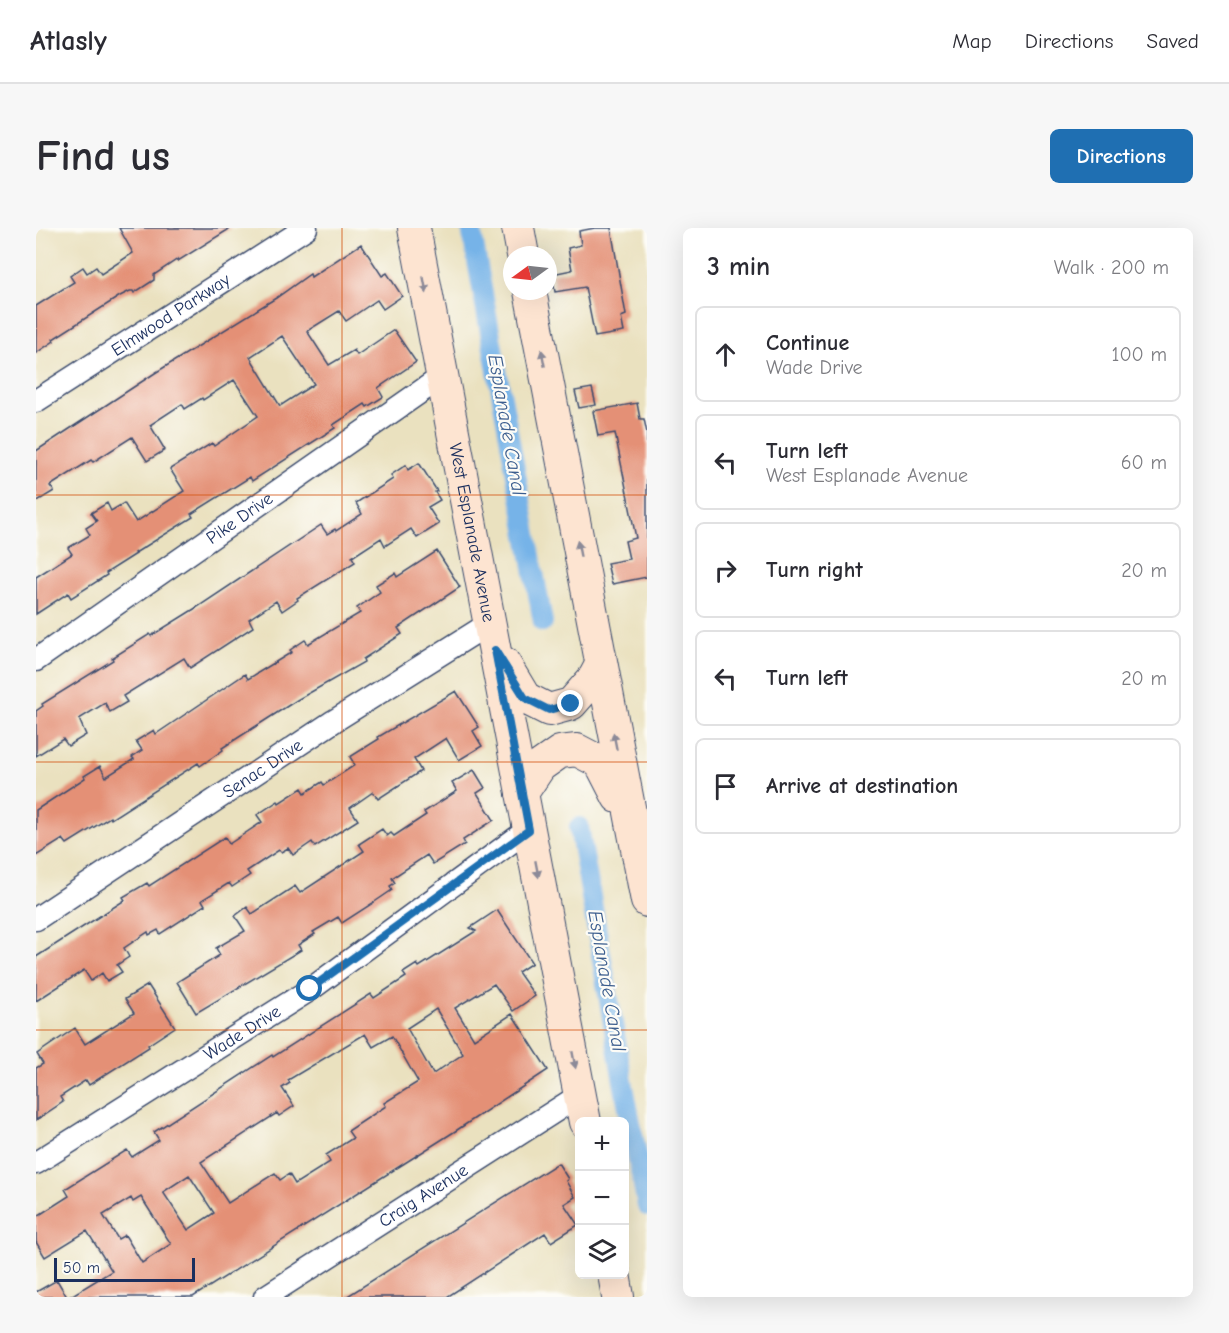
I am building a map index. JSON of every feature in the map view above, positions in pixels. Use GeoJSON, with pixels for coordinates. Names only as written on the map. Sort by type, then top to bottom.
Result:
{"type":"FeatureCollection","features":[{"type":"Feature","properties":{"kind":"main road","name":"West Esplanade Avenue"},"geometry":{"type":"LineString","coordinates":[[414,228],[583,1108]]}},
{"type":"Feature","properties":{"kind":"main road"},"geometry":{"type":"LineString","coordinates":[[518,228],[521,246]]}},
{"type":"Feature","properties":{"kind":"main road"},"geometry":{"type":"LineString","coordinates":[[532,300],[647,901]]}},
{"type":"Feature","properties":{"kind":"main road"},"geometry":{"type":"LineString","coordinates":[[493,637],[525,698],[549,710],[571,704],[594,678],[601,665]]}},
{"type":"Feature","properties":{"kind":"main road"},"geometry":{"type":"LineString","coordinates":[[522,792],[540,766],[560,752],[577,750],[600,762],[632,825]]}},
{"type":"Feature","properties":{"kind":"main road"},"geometry":{"type":"LineString","coordinates":[[615,1279],[618,1297]]}},
{"type":"Feature","properties":{"kind":"street","name":"Elmwood Parkway"},"geometry":{"type":"LineString","coordinates":[[36,401],[306,228]]}},
{"type":"Feature","properties":{"kind":"street","name":"Pike Drive"},"geometry":{"type":"LineString","coordinates":[[36,660],[442,376]]}},
{"type":"Feature","properties":{"kind":"street","name":"Senac Drive"},"geometry":{"type":"LineString","coordinates":[[36,919],[334,721],[493,637]]}},
{"type":"Feature","properties":{"kind":"street","name":"Wade Drive"},"geometry":{"type":"LineString","coordinates":[[36,1163],[310,989],[529,830]]}},
{"type":"Feature","properties":{"kind":"street","name":"Craig Avenue"},"geometry":{"type":"LineString","coordinates":[[266,1297],[583,1108]]}},
{"type":"Feature","properties":{"kind":"building"},"geometry":{"type":"Polygon","coordinates":[[[119,228],[231,228],[154,275],[154,280],[134,293],[130,291],[120,296],[53,339],[54,341],[36,353],[36,306],[74,282],[70,276],[83,267],[87,273],[96,267],[101,274],[133,253],[119,228]]]}},
{"type":"Feature","properties":{"kind":"building"},"geometry":{"type":"Polygon","coordinates":[[[611,228],[626,315],[621,317],[624,332],[595,337],[585,287],[557,292],[557,273],[572,270],[568,248],[581,245],[579,231],[611,228]]]}},
{"type":"Feature","properties":{"kind":"building"},"geometry":{"type":"Polygon","coordinates":[[[361,244],[382,276],[387,273],[402,296],[383,309],[377,300],[346,321],[339,311],[307,331],[329,365],[354,350],[357,355],[394,330],[416,362],[378,388],[383,397],[367,407],[365,404],[333,425],[335,428],[252,481],[250,477],[191,514],[193,517],[135,553],[106,573],[107,575],[71,598],[68,593],[36,614],[36,577],[72,554],[68,548],[90,535],[86,528],[97,521],[91,513],[107,503],[111,511],[124,503],[136,522],[184,491],[170,469],[212,443],[214,446],[258,416],[234,380],[185,409],[182,404],[150,425],[165,450],[147,461],[132,437],[50,486],[54,491],[36,502],[36,451],[310,274],[311,277],[361,244]],[[282,336],[250,357],[280,406],[314,384],[282,336]]]}},
{"type":"Feature","properties":{"kind":"building"},"geometry":{"type":"Polygon","coordinates":[[[592,388],[596,405],[579,408],[575,391],[592,388]]]}},
{"type":"Feature","properties":{"kind":"building"},"geometry":{"type":"Polygon","coordinates":[[[637,403],[640,419],[644,419],[647,433],[647,577],[612,584],[607,563],[629,559],[625,541],[636,538],[615,433],[598,436],[593,411],[637,403]]]}},
{"type":"Feature","properties":{"kind":"building"},"geometry":{"type":"Polygon","coordinates":[[[419,463],[437,491],[435,492],[440,500],[428,507],[439,524],[417,538],[411,529],[385,546],[381,538],[352,557],[355,562],[297,598],[298,600],[282,611],[276,601],[249,619],[253,627],[190,668],[184,658],[123,696],[127,702],[110,712],[105,703],[79,719],[86,735],[68,746],[63,739],[36,756],[36,711],[43,706],[42,704],[150,634],[151,636],[199,606],[321,525],[327,534],[335,529],[336,531],[362,514],[356,503],[393,479],[391,475],[406,465],[408,470],[419,463]]]}},
{"type":"Feature","properties":{"kind":"building"},"geometry":{"type":"Polygon","coordinates":[[[437,551],[460,587],[398,628],[402,634],[363,659],[364,662],[297,700],[222,748],[223,750],[200,766],[198,763],[111,819],[110,817],[67,844],[63,839],[36,856],[36,810],[100,766],[106,777],[134,759],[132,757],[142,750],[136,741],[154,730],[156,734],[245,674],[248,679],[292,652],[290,650],[305,640],[308,644],[360,613],[357,608],[380,592],[376,585],[395,573],[397,577],[437,551]]]}},
{"type":"Feature","properties":{"kind":"building"},"geometry":{"type":"Polygon","coordinates":[[[456,691],[479,727],[473,731],[482,746],[459,760],[446,738],[414,759],[421,771],[378,799],[373,792],[350,808],[358,820],[315,847],[312,842],[293,855],[288,848],[281,852],[279,850],[247,871],[250,875],[232,887],[229,883],[202,900],[205,905],[160,934],[158,930],[149,935],[148,932],[124,948],[129,957],[117,965],[122,972],[107,981],[102,973],[91,981],[84,970],[36,1001],[36,957],[125,900],[123,897],[147,883],[149,886],[225,837],[229,844],[262,822],[257,815],[278,801],[279,803],[302,788],[305,793],[322,782],[324,785],[355,765],[350,757],[379,739],[378,737],[456,691]]]}},
{"type":"Feature","properties":{"kind":"building"},"geometry":{"type":"Polygon","coordinates":[[[474,770],[485,788],[477,793],[494,820],[463,840],[465,844],[433,864],[427,855],[392,878],[395,883],[390,886],[392,890],[373,903],[342,923],[338,917],[313,932],[315,934],[298,945],[301,950],[196,1013],[177,982],[220,955],[216,948],[245,931],[235,916],[247,907],[252,914],[295,886],[300,893],[364,851],[359,844],[382,829],[387,836],[391,833],[394,836],[426,815],[424,812],[457,791],[452,783],[474,770]]]}},
{"type":"Feature","properties":{"kind":"building"},"geometry":{"type":"Polygon","coordinates":[[[497,910],[532,963],[518,972],[535,996],[513,1011],[494,984],[455,1008],[474,1039],[512,1014],[548,1070],[193,1297],[69,1297],[112,1271],[87,1231],[45,1257],[36,1242],[36,1217],[69,1196],[65,1189],[127,1150],[132,1157],[159,1140],[154,1132],[371,994],[374,998],[406,977],[403,973],[417,964],[419,967],[476,931],[470,928],[497,910]],[[436,1009],[407,1028],[433,1074],[463,1054],[436,1009]],[[365,1034],[288,1080],[290,1083],[282,1088],[294,1106],[279,1116],[277,1113],[201,1162],[228,1203],[275,1173],[280,1180],[289,1174],[295,1184],[330,1162],[326,1155],[353,1138],[348,1131],[386,1106],[384,1103],[418,1082],[392,1036],[373,1047],[365,1034]],[[189,1175],[163,1192],[188,1230],[214,1213],[189,1175]],[[141,1197],[133,1202],[131,1198],[103,1215],[118,1239],[125,1235],[142,1263],[171,1244],[141,1197]]]}},
{"type":"Feature","properties":{"kind":"building"},"geometry":{"type":"Polygon","coordinates":[[[148,985],[175,1027],[148,1045],[149,1047],[89,1085],[86,1080],[60,1097],[63,1102],[36,1120],[36,1068],[43,1064],[37,1054],[75,1028],[85,1044],[134,1013],[125,999],[148,985]]]}},
{"type":"Feature","properties":{"kind":"building"},"geometry":{"type":"Polygon","coordinates":[[[558,1163],[568,1179],[566,1181],[575,1197],[564,1204],[575,1220],[575,1227],[551,1242],[545,1233],[447,1297],[346,1297],[558,1163]]]}},
{"type":"Feature","properties":{"kind":"building"},"geometry":{"type":"Polygon","coordinates":[[[57,1280],[67,1297],[36,1297],[36,1292],[57,1280]]]}},
{"type":"Feature","properties":{"kind":"waterway","name":"Esplanade Canal"},"geometry":{"type":"LineString","coordinates":[[471,228],[543,622]]}},
{"type":"Feature","properties":{"kind":"waterway","name":"Esplanade Canal"},"geometry":{"type":"LineString","coordinates":[[579,827],[647,1206]]}},
{"type":"Feature","properties":{"kind":"route"},"geometry":{"type":"LineString","coordinates":[[310,989],[529,830],[495,650],[525,698],[549,710],[571,704]]}}]}
